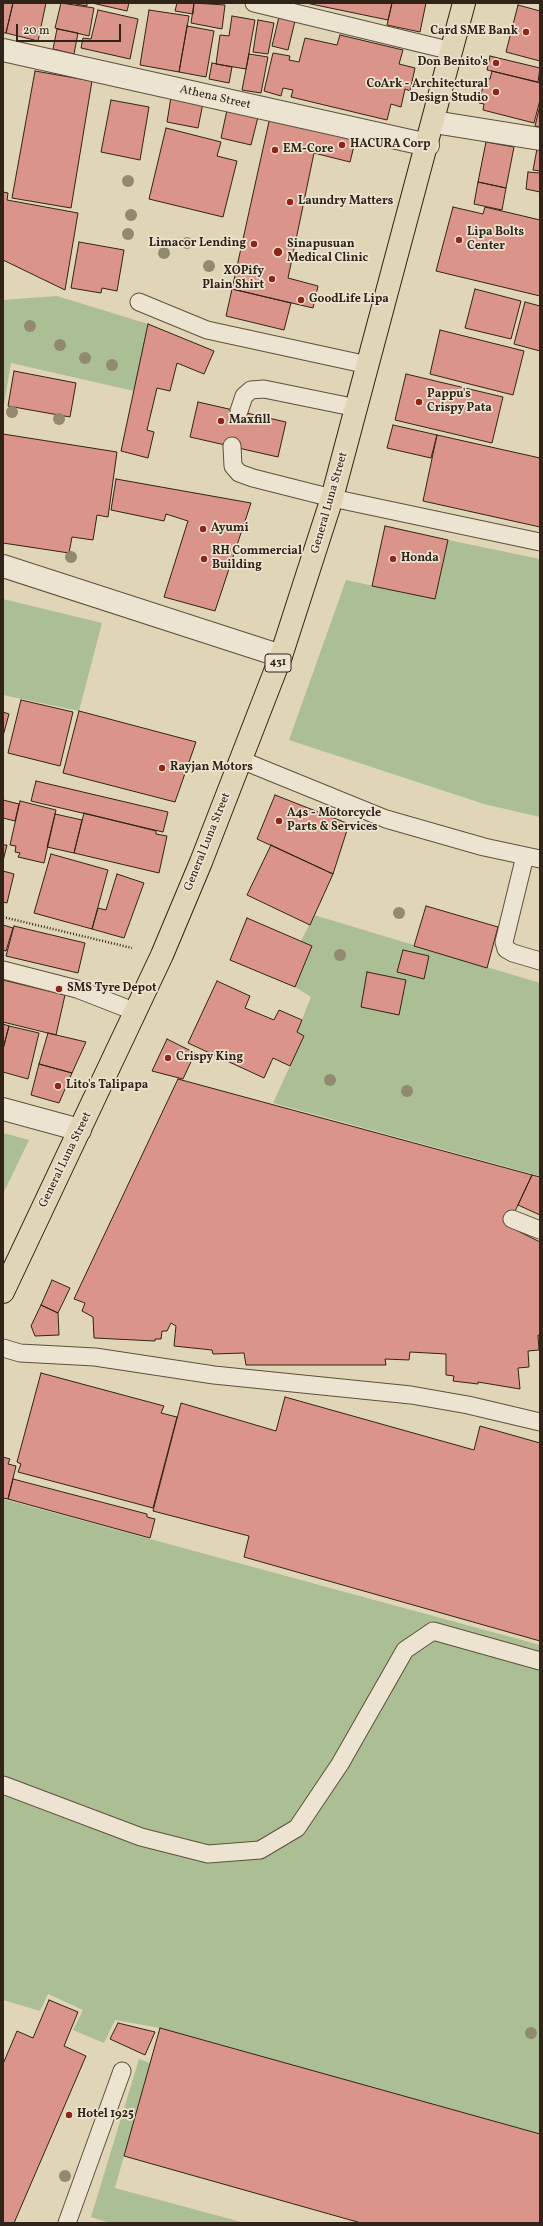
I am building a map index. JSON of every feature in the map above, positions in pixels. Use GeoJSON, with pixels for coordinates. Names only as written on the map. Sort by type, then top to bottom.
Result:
{"type":"FeatureCollection","features":[{"type":"Feature","properties":{"kind":"main road","name":"General Luna Street"},"geometry":{"type":"LineString","coordinates":[[3,1292],[162,955],[201,862],[281,656],[332,498],[428,146],[464,3]]}},
{"type":"Feature","properties":{"kind":"street","name":"Athena Street"},"geometry":{"type":"LineString","coordinates":[[3,50],[428,146]]}},
{"type":"Feature","properties":{"kind":"street"},"geometry":{"type":"LineString","coordinates":[[434,122],[540,139]]}},
{"type":"Feature","properties":{"kind":"street"},"geometry":{"type":"LineString","coordinates":[[3,566],[281,656]]}},
{"type":"Feature","properties":{"kind":"street"},"geometry":{"type":"LineString","coordinates":[[3,1109],[80,1130]]}},
{"type":"Feature","properties":{"kind":"lane"},"geometry":{"type":"LineString","coordinates":[[254,3],[452,51]]}},
{"type":"Feature","properties":{"kind":"lane"},"geometry":{"type":"LineString","coordinates":[[139,302],[207,330],[368,365]]}},
{"type":"Feature","properties":{"kind":"lane"},"geometry":{"type":"LineString","coordinates":[[239,411],[244,396],[251,390],[264,389],[357,408]]}},
{"type":"Feature","properties":{"kind":"lane"},"geometry":{"type":"LineString","coordinates":[[232,446],[233,466],[239,473],[252,478],[332,498],[540,542]]}},
{"type":"Feature","properties":{"kind":"lane"},"geometry":{"type":"LineString","coordinates":[[241,760],[386,818],[484,847],[533,858],[504,942],[506,949],[513,953],[540,961]]}},
{"type":"Feature","properties":{"kind":"lane"},"geometry":{"type":"LineString","coordinates":[[3,970],[77,989],[136,1012]]}},
{"type":"Feature","properties":{"kind":"lane"},"geometry":{"type":"LineString","coordinates":[[512,1219],[540,1230]]}},
{"type":"Feature","properties":{"kind":"lane"},"geometry":{"type":"LineString","coordinates":[[3,1348],[26,1353],[95,1357],[214,1375],[411,1395],[468,1405],[540,1422]]}},
{"type":"Feature","properties":{"kind":"lane"},"geometry":{"type":"LineString","coordinates":[[3,1785],[142,1837],[186,1849],[208,1854],[260,1850],[297,1828],[340,1764],[405,1650],[433,1631],[540,1661]]}},
{"type":"Feature","properties":{"kind":"lane"},"geometry":{"type":"LineString","coordinates":[[67,2223],[122,2071]]}},
{"type":"Feature","properties":{"kind":"path"},"geometry":{"type":"LineString","coordinates":[[3,917],[162,955]]}},
{"type":"Feature","properties":{"kind":"green space"},"geometry":{"type":"Polygon","coordinates":[[[57,296],[148,324],[134,391],[11,363],[3,410],[3,300],[57,296]]]}},
{"type":"Feature","properties":{"kind":"green space"},"geometry":{"type":"Polygon","coordinates":[[[448,540],[540,559],[540,817],[484,804],[289,740],[346,580],[435,599],[448,540]]]}},
{"type":"Feature","properties":{"kind":"green space"},"geometry":{"type":"Polygon","coordinates":[[[3,599],[102,623],[79,711],[3,695],[3,599]]]}},
{"type":"Feature","properties":{"kind":"green space"},"geometry":{"type":"Polygon","coordinates":[[[314,915],[540,983],[540,1176],[273,1103],[304,1036],[297,1032],[311,997],[295,987],[312,946],[301,941],[314,915]]]}},
{"type":"Feature","properties":{"kind":"green space"},"geometry":{"type":"Polygon","coordinates":[[[3,1133],[29,1140],[3,1194],[3,1133]]]}},
{"type":"Feature","properties":{"kind":"green space"},"geometry":{"type":"Polygon","coordinates":[[[3,1499],[540,1645],[540,2134],[160,2028],[115,2020],[104,2043],[73,2030],[83,2010],[48,1994],[40,2011],[3,2000],[3,1499]]]}},
{"type":"Feature","properties":{"kind":"green space"},"geometry":{"type":"Polygon","coordinates":[[[139,2059],[150,2063],[115,2188],[245,2223],[110,2223],[91,2217],[139,2059]]]}},
{"type":"Feature","properties":{"kind":"building"},"geometry":{"type":"Polygon","coordinates":[[[3,3],[13,3],[6,33],[3,33],[3,3]]]}},
{"type":"Feature","properties":{"kind":"building"},"geometry":{"type":"Polygon","coordinates":[[[13,3],[46,3],[38,41],[6,33],[13,3]]]}},
{"type":"Feature","properties":{"kind":"building"},"geometry":{"type":"Polygon","coordinates":[[[61,3],[94,8],[89,36],[55,28],[61,3]]]}},
{"type":"Feature","properties":{"kind":"building"},"geometry":{"type":"Polygon","coordinates":[[[70,3],[87,3],[87,6],[70,3]]]}},
{"type":"Feature","properties":{"kind":"building"},"geometry":{"type":"Polygon","coordinates":[[[92,3],[129,3],[127,11],[92,3]]]}},
{"type":"Feature","properties":{"kind":"building"},"geometry":{"type":"Polygon","coordinates":[[[177,3],[194,3],[193,14],[175,11],[177,3]]]}},
{"type":"Feature","properties":{"kind":"building"},"geometry":{"type":"Polygon","coordinates":[[[194,3],[225,5],[222,29],[191,23],[194,3]]]}},
{"type":"Feature","properties":{"kind":"building"},"geometry":{"type":"Polygon","coordinates":[[[306,3],[392,3],[388,20],[306,3]]]}},
{"type":"Feature","properties":{"kind":"building"},"geometry":{"type":"Polygon","coordinates":[[[392,3],[426,3],[420,32],[387,25],[392,3]]]}},
{"type":"Feature","properties":{"kind":"building","name":"Card SME Bank"},"geometry":{"type":"Polygon","coordinates":[[[518,5],[540,11],[540,61],[506,52],[518,5]]]}},
{"type":"Feature","properties":{"kind":"building"},"geometry":{"type":"Polygon","coordinates":[[[98,10],[138,19],[130,59],[81,48],[83,38],[91,39],[98,10]]]}},
{"type":"Feature","properties":{"kind":"building"},"geometry":{"type":"Polygon","coordinates":[[[149,10],[189,16],[179,72],[140,65],[149,10]]]}},
{"type":"Feature","properties":{"kind":"building"},"geometry":{"type":"Polygon","coordinates":[[[232,16],[255,20],[246,69],[216,64],[220,35],[229,36],[232,16]]]}},
{"type":"Feature","properties":{"kind":"building"},"geometry":{"type":"Polygon","coordinates":[[[279,17],[295,21],[288,50],[272,46],[279,17]]]}},
{"type":"Feature","properties":{"kind":"building"},"geometry":{"type":"Polygon","coordinates":[[[258,20],[274,23],[268,54],[253,52],[258,20]]]}},
{"type":"Feature","properties":{"kind":"building"},"geometry":{"type":"Polygon","coordinates":[[[187,26],[214,31],[206,77],[179,72],[187,26]]]}},
{"type":"Feature","properties":{"kind":"building"},"geometry":{"type":"Polygon","coordinates":[[[57,29],[78,33],[74,54],[53,49],[57,29]]]}},
{"type":"Feature","properties":{"kind":"building"},"geometry":{"type":"Polygon","coordinates":[[[340,35],[403,50],[399,64],[415,68],[410,91],[405,89],[401,107],[391,104],[387,120],[291,97],[293,90],[283,88],[281,96],[264,91],[273,53],[290,56],[289,60],[299,62],[305,38],[337,45],[340,35]]]}},
{"type":"Feature","properties":{"kind":"building"},"geometry":{"type":"Polygon","coordinates":[[[249,54],[268,57],[261,93],[242,90],[249,54]]]}},
{"type":"Feature","properties":{"kind":"building"},"geometry":{"type":"Polygon","coordinates":[[[490,56],[540,68],[538,82],[487,70],[490,56]]]}},
{"type":"Feature","properties":{"kind":"building"},"geometry":{"type":"Polygon","coordinates":[[[212,63],[232,67],[229,83],[209,79],[212,63]]]}},
{"type":"Feature","properties":{"kind":"building"},"geometry":{"type":"Polygon","coordinates":[[[35,71],[92,81],[71,208],[12,198],[35,71]]]}},
{"type":"Feature","properties":{"kind":"building"},"geometry":{"type":"Polygon","coordinates":[[[492,71],[540,83],[540,100],[534,123],[483,110],[484,104],[479,103],[485,78],[490,79],[492,71]]]}},
{"type":"Feature","properties":{"kind":"building"},"geometry":{"type":"Polygon","coordinates":[[[171,97],[203,103],[198,128],[167,122],[171,97]]]}},
{"type":"Feature","properties":{"kind":"building"},"geometry":{"type":"Polygon","coordinates":[[[111,100],[149,107],[140,160],[101,152],[111,100]]]}},
{"type":"Feature","properties":{"kind":"building"},"geometry":{"type":"Polygon","coordinates":[[[540,105],[540,127],[535,126],[540,105]]]}},
{"type":"Feature","properties":{"kind":"building"},"geometry":{"type":"Polygon","coordinates":[[[227,110],[258,117],[251,145],[221,138],[227,110]]]}},
{"type":"Feature","properties":{"kind":"building"},"geometry":{"type":"Polygon","coordinates":[[[270,117],[356,138],[350,162],[314,153],[288,278],[318,286],[313,308],[232,289],[270,117]]]}},
{"type":"Feature","properties":{"kind":"building"},"geometry":{"type":"Polygon","coordinates":[[[166,128],[221,142],[217,156],[237,161],[223,217],[149,199],[166,128]]]}},
{"type":"Feature","properties":{"kind":"building"},"geometry":{"type":"Polygon","coordinates":[[[486,142],[514,147],[506,188],[478,182],[486,142]]]}},
{"type":"Feature","properties":{"kind":"building"},"geometry":{"type":"Polygon","coordinates":[[[537,149],[540,149],[540,171],[533,170],[537,149]]]}},
{"type":"Feature","properties":{"kind":"building"},"geometry":{"type":"Polygon","coordinates":[[[528,172],[540,173],[540,192],[526,189],[528,172]]]}},
{"type":"Feature","properties":{"kind":"building"},"geometry":{"type":"Polygon","coordinates":[[[478,182],[506,188],[502,210],[474,204],[478,182]]]}},
{"type":"Feature","properties":{"kind":"building"},"geometry":{"type":"Polygon","coordinates":[[[3,192],[8,193],[7,200],[78,213],[65,290],[3,260],[3,192]]]}},
{"type":"Feature","properties":{"kind":"building"},"geometry":{"type":"Polygon","coordinates":[[[453,207],[483,214],[485,207],[540,220],[540,296],[436,271],[453,207]]]}},
{"type":"Feature","properties":{"kind":"building"},"geometry":{"type":"Polygon","coordinates":[[[79,242],[124,250],[117,291],[102,288],[101,293],[71,288],[79,242]]]}},
{"type":"Feature","properties":{"kind":"building"},"geometry":{"type":"Polygon","coordinates":[[[232,289],[291,303],[284,330],[226,316],[232,289]]]}},
{"type":"Feature","properties":{"kind":"building"},"geometry":{"type":"Polygon","coordinates":[[[475,289],[521,301],[511,339],[465,328],[475,289]]]}},
{"type":"Feature","properties":{"kind":"building"},"geometry":{"type":"Polygon","coordinates":[[[525,302],[540,306],[540,351],[514,344],[525,302]]]}},
{"type":"Feature","properties":{"kind":"building"},"geometry":{"type":"Polygon","coordinates":[[[148,324],[214,351],[204,374],[177,363],[170,391],[157,388],[147,430],[154,432],[148,458],[121,451],[148,324]]]}},
{"type":"Feature","properties":{"kind":"building"},"geometry":{"type":"Polygon","coordinates":[[[440,330],[524,351],[513,395],[430,374],[440,330]]]}},
{"type":"Feature","properties":{"kind":"building"},"geometry":{"type":"Polygon","coordinates":[[[14,371],[76,383],[70,417],[8,406],[14,371]]]}},
{"type":"Feature","properties":{"kind":"building"},"geometry":{"type":"Polygon","coordinates":[[[406,374],[503,397],[492,443],[395,420],[406,374]]]}},
{"type":"Feature","properties":{"kind":"building"},"geometry":{"type":"Polygon","coordinates":[[[198,402],[286,422],[278,457],[190,437],[198,402]]]}},
{"type":"Feature","properties":{"kind":"building"},"geometry":{"type":"Polygon","coordinates":[[[393,425],[437,435],[431,458],[387,448],[393,425]]]}},
{"type":"Feature","properties":{"kind":"building"},"geometry":{"type":"Polygon","coordinates":[[[3,434],[117,452],[108,517],[97,515],[93,540],[72,537],[69,553],[3,543],[3,434]]]}},
{"type":"Feature","properties":{"kind":"building"},"geometry":{"type":"Polygon","coordinates":[[[437,435],[540,458],[540,527],[423,501],[437,435]]]}},
{"type":"Feature","properties":{"kind":"building","name":"RH Commercial Building"},"geometry":{"type":"Polygon","coordinates":[[[116,479],[251,503],[215,611],[164,597],[188,521],[166,514],[164,521],[111,510],[116,479]]]}},
{"type":"Feature","properties":{"kind":"building"},"geometry":{"type":"Polygon","coordinates":[[[385,526],[448,540],[435,599],[372,586],[385,526]]]}},
{"type":"Feature","properties":{"kind":"building"},"geometry":{"type":"Polygon","coordinates":[[[21,700],[73,712],[60,766],[8,753],[21,700]]]}},
{"type":"Feature","properties":{"kind":"building"},"geometry":{"type":"Polygon","coordinates":[[[79,711],[196,742],[175,802],[63,773],[79,711]]]}},
{"type":"Feature","properties":{"kind":"building"},"geometry":{"type":"Polygon","coordinates":[[[3,712],[9,714],[3,736],[3,712]]]}},
{"type":"Feature","properties":{"kind":"building"},"geometry":{"type":"Polygon","coordinates":[[[36,781],[168,812],[163,832],[31,801],[36,781]]]}},
{"type":"Feature","properties":{"kind":"building"},"geometry":{"type":"Polygon","coordinates":[[[275,795],[349,824],[333,874],[257,839],[275,795]]]}},
{"type":"Feature","properties":{"kind":"building"},"geometry":{"type":"Polygon","coordinates":[[[3,800],[19,804],[15,821],[3,818],[3,800]]]}},
{"type":"Feature","properties":{"kind":"building"},"geometry":{"type":"Polygon","coordinates":[[[20,801],[56,810],[44,863],[18,857],[20,853],[15,852],[16,846],[10,845],[20,801]]]}},
{"type":"Feature","properties":{"kind":"building"},"geometry":{"type":"Polygon","coordinates":[[[84,813],[156,831],[156,834],[167,836],[159,873],[74,853],[84,813]]]}},
{"type":"Feature","properties":{"kind":"building"},"geometry":{"type":"Polygon","coordinates":[[[55,814],[82,820],[74,853],[47,847],[55,814]]]}},
{"type":"Feature","properties":{"kind":"building"},"geometry":{"type":"Polygon","coordinates":[[[3,845],[7,845],[3,861],[3,845]]]}},
{"type":"Feature","properties":{"kind":"building"},"geometry":{"type":"Polygon","coordinates":[[[271,845],[333,874],[310,925],[247,895],[271,845]]]}},
{"type":"Feature","properties":{"kind":"building"},"geometry":{"type":"Polygon","coordinates":[[[51,854],[108,870],[92,929],[34,913],[51,854]]]}},
{"type":"Feature","properties":{"kind":"building"},"geometry":{"type":"Polygon","coordinates":[[[3,871],[14,874],[7,903],[3,902],[3,871]]]}},
{"type":"Feature","properties":{"kind":"building"},"geometry":{"type":"Polygon","coordinates":[[[117,874],[144,883],[124,938],[92,929],[98,908],[106,910],[117,874]]]}},
{"type":"Feature","properties":{"kind":"building"},"geometry":{"type":"Polygon","coordinates":[[[426,906],[498,927],[487,968],[414,946],[426,906]]]}},
{"type":"Feature","properties":{"kind":"building"},"geometry":{"type":"Polygon","coordinates":[[[247,918],[312,946],[295,987],[230,960],[247,918]]]}},
{"type":"Feature","properties":{"kind":"building"},"geometry":{"type":"Polygon","coordinates":[[[3,925],[13,928],[6,951],[3,950],[3,925]]]}},
{"type":"Feature","properties":{"kind":"building"},"geometry":{"type":"Polygon","coordinates":[[[14,926],[85,943],[78,973],[6,956],[14,926]]]}},
{"type":"Feature","properties":{"kind":"building"},"geometry":{"type":"Polygon","coordinates":[[[403,950],[429,956],[424,979],[397,972],[403,950]]]}},
{"type":"Feature","properties":{"kind":"building"},"geometry":{"type":"Polygon","coordinates":[[[367,972],[406,980],[399,1015],[361,1007],[367,972]]]}},
{"type":"Feature","properties":{"kind":"building"},"geometry":{"type":"Polygon","coordinates":[[[3,980],[65,995],[56,1035],[3,1022],[3,980]]]}},
{"type":"Feature","properties":{"kind":"building"},"geometry":{"type":"Polygon","coordinates":[[[217,981],[250,996],[245,1008],[274,1020],[279,1010],[302,1020],[297,1032],[304,1036],[290,1066],[273,1058],[264,1078],[188,1043],[217,981]]]}},
{"type":"Feature","properties":{"kind":"building"},"geometry":{"type":"Polygon","coordinates":[[[3,1024],[9,1026],[3,1049],[3,1024]]]}},
{"type":"Feature","properties":{"kind":"building"},"geometry":{"type":"Polygon","coordinates":[[[9,1026],[39,1033],[28,1079],[3,1072],[3,1049],[9,1026]]]}},
{"type":"Feature","properties":{"kind":"building"},"geometry":{"type":"Polygon","coordinates":[[[48,1033],[86,1042],[72,1073],[39,1064],[48,1033]]]}},
{"type":"Feature","properties":{"kind":"building"},"geometry":{"type":"Polygon","coordinates":[[[167,1039],[195,1053],[183,1079],[152,1071],[167,1039]]]}},
{"type":"Feature","properties":{"kind":"building"},"geometry":{"type":"Polygon","coordinates":[[[39,1064],[72,1073],[59,1103],[31,1095],[39,1064]]]}},
{"type":"Feature","properties":{"kind":"building"},"geometry":{"type":"Polygon","coordinates":[[[178,1079],[532,1175],[508,1226],[540,1242],[539,1350],[528,1351],[529,1367],[518,1368],[520,1389],[478,1382],[478,1384],[453,1381],[454,1376],[446,1375],[446,1354],[410,1352],[409,1360],[385,1359],[386,1365],[246,1365],[244,1353],[213,1354],[212,1350],[174,1346],[176,1326],[171,1323],[167,1331],[162,1331],[161,1339],[155,1339],[155,1341],[94,1338],[93,1317],[82,1311],[85,1303],[74,1299],[178,1079]]]}},
{"type":"Feature","properties":{"kind":"building"},"geometry":{"type":"Polygon","coordinates":[[[532,1175],[540,1177],[540,1215],[518,1205],[532,1175]]]}},
{"type":"Feature","properties":{"kind":"building"},"geometry":{"type":"Polygon","coordinates":[[[52,1280],[70,1288],[58,1313],[41,1305],[52,1280]]]}},
{"type":"Feature","properties":{"kind":"building"},"geometry":{"type":"Polygon","coordinates":[[[41,1305],[58,1313],[59,1335],[35,1336],[31,1326],[41,1305]]]}},
{"type":"Feature","properties":{"kind":"building"},"geometry":{"type":"Polygon","coordinates":[[[41,1373],[164,1406],[161,1413],[177,1417],[153,1508],[18,1472],[21,1464],[17,1462],[41,1373]]]}},
{"type":"Feature","properties":{"kind":"building"},"geometry":{"type":"Polygon","coordinates":[[[285,1397],[474,1450],[480,1426],[540,1443],[540,1641],[244,1557],[249,1536],[153,1511],[181,1403],[276,1431],[285,1397]]]}},
{"type":"Feature","properties":{"kind":"building"},"geometry":{"type":"Polygon","coordinates":[[[3,1457],[10,1459],[8,1464],[16,1466],[8,1499],[3,1498],[3,1457]]]}},
{"type":"Feature","properties":{"kind":"building"},"geometry":{"type":"Polygon","coordinates":[[[13,1479],[147,1514],[147,1517],[155,1519],[150,1538],[8,1499],[13,1479]]]}},
{"type":"Feature","properties":{"kind":"building"},"geometry":{"type":"Polygon","coordinates":[[[49,2000],[78,2012],[64,2046],[86,2056],[14,2223],[3,2223],[3,2064],[17,2031],[33,2038],[49,2000]]]}},
{"type":"Feature","properties":{"kind":"building"},"geometry":{"type":"Polygon","coordinates":[[[118,2023],[155,2032],[145,2055],[110,2039],[118,2023]]]}},
{"type":"Feature","properties":{"kind":"building"},"geometry":{"type":"Polygon","coordinates":[[[160,2028],[540,2134],[540,2223],[361,2223],[124,2156],[160,2028]]]}},
{"type":"Feature","properties":{"kind":"place","name":"Card SME Bank"},"geometry":{"type":"Point","coordinates":[526,32]}},
{"type":"Feature","properties":{"kind":"place","name":"Don Benito's"},"geometry":{"type":"Point","coordinates":[496,63]}},
{"type":"Feature","properties":{"kind":"place","name":"CoArk - Architectural Design Studio"},"geometry":{"type":"Point","coordinates":[496,92]}},
{"type":"Feature","properties":{"kind":"place","name":"HACURA Corp"},"geometry":{"type":"Point","coordinates":[342,145]}},
{"type":"Feature","properties":{"kind":"place","name":"EM-Core"},"geometry":{"type":"Point","coordinates":[275,150]}},
{"type":"Feature","properties":{"kind":"place","name":"Laundry Matters"},"geometry":{"type":"Point","coordinates":[290,202]}},
{"type":"Feature","properties":{"kind":"place","name":"Lipa Bolts Center"},"geometry":{"type":"Point","coordinates":[459,240]}},
{"type":"Feature","properties":{"kind":"place","name":"Limacor Lending"},"geometry":{"type":"Point","coordinates":[254,244]}},
{"type":"Feature","properties":{"kind":"place","name":"Sinapusuan Medical Clinic"},"geometry":{"type":"Point","coordinates":[278,252]}},
{"type":"Feature","properties":{"kind":"place","name":"XOPify Plain Shirt"},"geometry":{"type":"Point","coordinates":[272,279]}},
{"type":"Feature","properties":{"kind":"place","name":"GoodLife Lipa"},"geometry":{"type":"Point","coordinates":[301,300]}},
{"type":"Feature","properties":{"kind":"place","name":"Pappu's Crispy Pata"},"geometry":{"type":"Point","coordinates":[419,402]}},
{"type":"Feature","properties":{"kind":"place","name":"Maxfill"},"geometry":{"type":"Point","coordinates":[221,421]}},
{"type":"Feature","properties":{"kind":"place","name":"Ayumi"},"geometry":{"type":"Point","coordinates":[203,529]}},
{"type":"Feature","properties":{"kind":"place","name":"RH Commercial Building"},"geometry":{"type":"Point","coordinates":[204,559]}},
{"type":"Feature","properties":{"kind":"place","name":"Honda"},"geometry":{"type":"Point","coordinates":[393,559]}},
{"type":"Feature","properties":{"kind":"place","name":"Rayjan Motors"},"geometry":{"type":"Point","coordinates":[162,768]}},
{"type":"Feature","properties":{"kind":"place","name":"A4s - Motorcycle Parts & Services"},"geometry":{"type":"Point","coordinates":[279,821]}},
{"type":"Feature","properties":{"kind":"place","name":"SMS Tyre Depot"},"geometry":{"type":"Point","coordinates":[59,989]}},
{"type":"Feature","properties":{"kind":"place","name":"Crispy King"},"geometry":{"type":"Point","coordinates":[168,1058]}},
{"type":"Feature","properties":{"kind":"place","name":"Lito's Talipapa"},"geometry":{"type":"Point","coordinates":[58,1086]}},
{"type":"Feature","properties":{"kind":"place","name":"Hotel 1925"},"geometry":{"type":"Point","coordinates":[69,2115]}}]}
